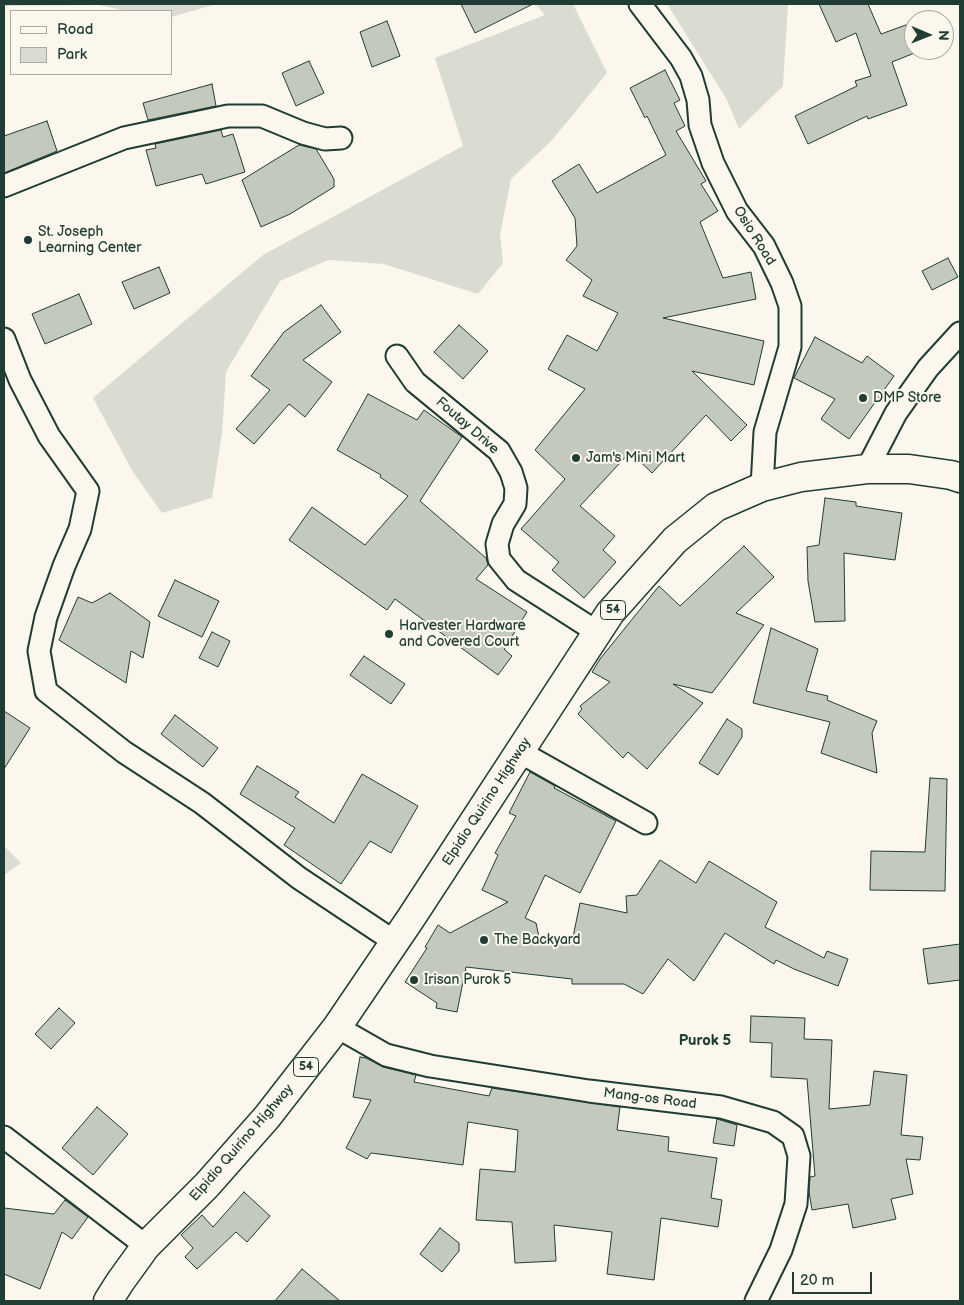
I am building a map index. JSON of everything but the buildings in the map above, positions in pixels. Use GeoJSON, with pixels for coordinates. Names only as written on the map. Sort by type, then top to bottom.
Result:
{"type":"FeatureCollection","features":[{"type":"Feature","properties":{"kind":"highway","name":"Elpidio Quirino Highway"},"geometry":{"type":"LineString","coordinates":[[108,1301],[146,1246],[207,1185],[267,1117],[337,1027],[395,942],[610,613],[674,540],[716,507],[762,487],[801,477],[867,469],[909,469],[960,478]]}},
{"type":"Feature","properties":{"kind":"street","name":"Osio Road"},"geometry":{"type":"LineString","coordinates":[[640,4],[681,58],[691,76],[698,100],[700,126],[713,163],[737,211],[764,246],[782,283],[790,306],[790,347],[765,432],[762,487]]}},
{"type":"Feature","properties":{"kind":"street"},"geometry":{"type":"LineString","coordinates":[[4,186],[124,138],[228,116],[262,116],[303,133],[325,139],[341,138]]}},
{"type":"Feature","properties":{"kind":"street"},"geometry":{"type":"LineString","coordinates":[[867,469],[896,413],[928,368],[960,333]]}},
{"type":"Feature","properties":{"kind":"street"},"geometry":{"type":"LineString","coordinates":[[4,339],[20,380],[49,436],[88,491],[80,529],[64,566],[46,618],[39,651],[46,691],[124,752],[202,803],[299,878],[395,942]]}},
{"type":"Feature","properties":{"kind":"street","name":"Foutay Drive"},"geometry":{"type":"LineString","coordinates":[[397,356],[415,382],[499,451],[511,472],[516,488],[515,504],[503,524],[499,537],[497,544],[499,559],[516,580],[597,632]]}},
{"type":"Feature","properties":{"kind":"street"},"geometry":{"type":"LineString","coordinates":[[520,752],[646,823]]}},
{"type":"Feature","properties":{"kind":"street","name":"Mang-os Road"},"geometry":{"type":"LineString","coordinates":[[337,1027],[386,1055],[430,1066],[589,1091],[720,1107],[773,1122],[793,1136],[799,1156],[796,1204],[781,1250],[756,1301]]}},
{"type":"Feature","properties":{"kind":"street"},"geometry":{"type":"LineString","coordinates":[[4,1137],[146,1246]]}},
{"type":"Feature","properties":{"kind":"green space"},"geometry":{"type":"Polygon","coordinates":[[[4,4],[217,4],[172,17],[172,10],[122,10],[99,5],[4,6],[4,4]]]}},
{"type":"Feature","properties":{"kind":"green space"},"geometry":{"type":"Polygon","coordinates":[[[535,4],[573,4],[607,73],[553,139],[511,179],[500,235],[503,263],[478,294],[384,264],[328,260],[280,281],[226,372],[222,433],[212,498],[162,513],[133,472],[93,398],[263,255],[463,146],[435,58],[545,15],[535,4]]]}},
{"type":"Feature","properties":{"kind":"green space"},"geometry":{"type":"Polygon","coordinates":[[[667,4],[788,4],[783,86],[739,129],[727,100],[667,4]]]}},
{"type":"Feature","properties":{"kind":"green space"},"geometry":{"type":"Polygon","coordinates":[[[4,846],[21,863],[4,875],[4,846]]]}},
{"type":"Feature","properties":{"kind":"place","name":"St. Joseph Learning Center"},"geometry":{"type":"Point","coordinates":[28,240]}},
{"type":"Feature","properties":{"kind":"place","name":"DMP Store"},"geometry":{"type":"Point","coordinates":[863,398]}},
{"type":"Feature","properties":{"kind":"place","name":"Jam's Mini Mart"},"geometry":{"type":"Point","coordinates":[576,458]}},
{"type":"Feature","properties":{"kind":"place","name":"Harvester Hardware and Covered Court"},"geometry":{"type":"Point","coordinates":[389,634]}},
{"type":"Feature","properties":{"kind":"place","name":"The Backyard"},"geometry":{"type":"Point","coordinates":[484,940]}},
{"type":"Feature","properties":{"kind":"place","name":"Irisan Purok 5"},"geometry":{"type":"Point","coordinates":[414,980]}},
{"type":"Feature","properties":{"kind":"district","name":"Purok 5"},"geometry":{"type":"Point","coordinates":[705,1041]}}]}
